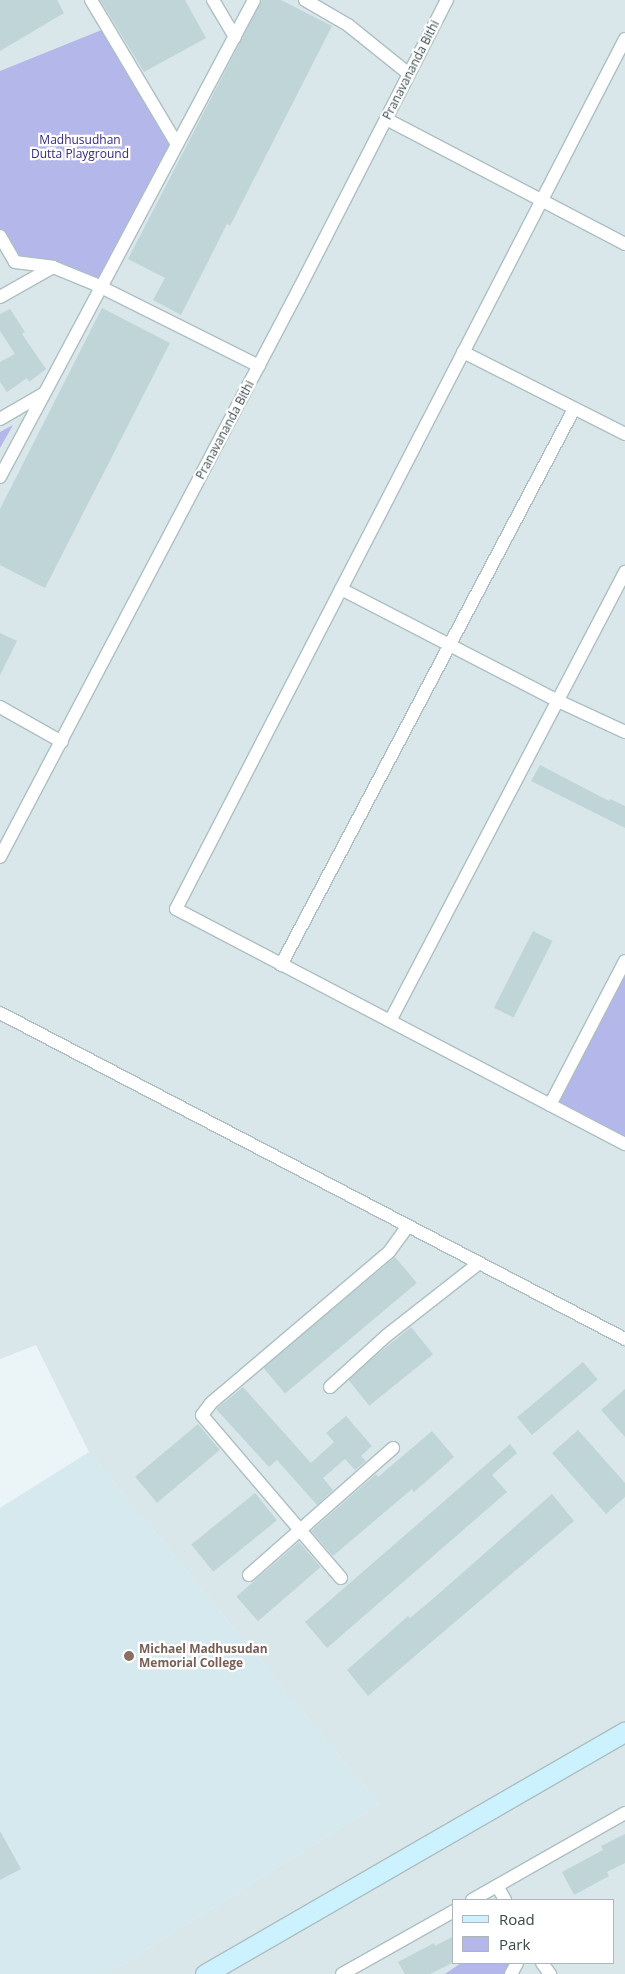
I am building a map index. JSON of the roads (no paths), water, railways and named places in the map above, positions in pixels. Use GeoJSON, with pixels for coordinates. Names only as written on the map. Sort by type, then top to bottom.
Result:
{"type":"FeatureCollection","features":[{"type":"Feature","properties":{"kind":"street"},"geometry":{"type":"LineString","coordinates":[[91,0],[178,144]]}},
{"type":"Feature","properties":{"kind":"street"},"geometry":{"type":"LineString","coordinates":[[213,0],[235,36]]}},
{"type":"Feature","properties":{"kind":"street"},"geometry":{"type":"LineString","coordinates":[[0,477],[254,0]]}},
{"type":"Feature","properties":{"kind":"street"},"geometry":{"type":"LineString","coordinates":[[305,0],[348,25],[408,74]]}},
{"type":"Feature","properties":{"kind":"street","name":"Pranavananda Bithi"},"geometry":{"type":"LineString","coordinates":[[0,858],[259,366],[446,0]]}},
{"type":"Feature","properties":{"kind":"street"},"geometry":{"type":"LineString","coordinates":[[625,39],[176,909],[625,1144]]}},
{"type":"Feature","properties":{"kind":"street"},"geometry":{"type":"LineString","coordinates":[[386,119],[625,244]]}},
{"type":"Feature","properties":{"kind":"street"},"geometry":{"type":"LineString","coordinates":[[0,236],[15,262],[53,267],[101,287],[259,366]]}},
{"type":"Feature","properties":{"kind":"street"},"geometry":{"type":"LineString","coordinates":[[0,297],[53,267]]}},
{"type":"Feature","properties":{"kind":"street"},"geometry":{"type":"LineString","coordinates":[[463,352],[625,434]]}},
{"type":"Feature","properties":{"kind":"street"},"geometry":{"type":"LineString","coordinates":[[0,419],[44,393]]}},
{"type":"Feature","properties":{"kind":"street"},"geometry":{"type":"LineString","coordinates":[[281,965],[574,409]]}},
{"type":"Feature","properties":{"kind":"street"},"geometry":{"type":"LineString","coordinates":[[390,1021],[625,572]]}},
{"type":"Feature","properties":{"kind":"street"},"geometry":{"type":"LineString","coordinates":[[341,589],[558,700],[625,732]]}},
{"type":"Feature","properties":{"kind":"street"},"geometry":{"type":"LineString","coordinates":[[0,707],[62,742]]}},
{"type":"Feature","properties":{"kind":"street"},"geometry":{"type":"LineString","coordinates":[[550,1105],[625,961]]}},
{"type":"Feature","properties":{"kind":"street"},"geometry":{"type":"LineString","coordinates":[[0,1012],[625,1339]]}},
{"type":"Feature","properties":{"kind":"street"},"geometry":{"type":"LineString","coordinates":[[341,1578],[202,1415],[211,1404],[389,1252],[408,1226]]}},
{"type":"Feature","properties":{"kind":"street"},"geometry":{"type":"LineString","coordinates":[[330,1387],[386,1336],[479,1263]]}},
{"type":"Feature","properties":{"kind":"street"},"geometry":{"type":"LineString","coordinates":[[249,1574],[392,1448]]}},
{"type":"Feature","properties":{"kind":"street"},"geometry":{"type":"LineString","coordinates":[[205,1974],[625,1732]]}},
{"type":"Feature","properties":{"kind":"street"},"geometry":{"type":"LineString","coordinates":[[474,1899],[625,1813]]}},
{"type":"Feature","properties":{"kind":"street"},"geometry":{"type":"LineString","coordinates":[[497,1886],[504,1899]]}},
{"type":"Feature","properties":{"kind":"street"},"geometry":{"type":"LineString","coordinates":[[342,1974],[452,1911]]}},
{"type":"Feature","properties":{"kind":"place","name":"Michael Madhusudan Memorial College"},"geometry":{"type":"Point","coordinates":[129,1656]}},
{"type":"Feature","properties":{"kind":"park label","name":"Madhusudhan Dutta Playground"},"geometry":{"type":"Point","coordinates":[80,147]}}]}
